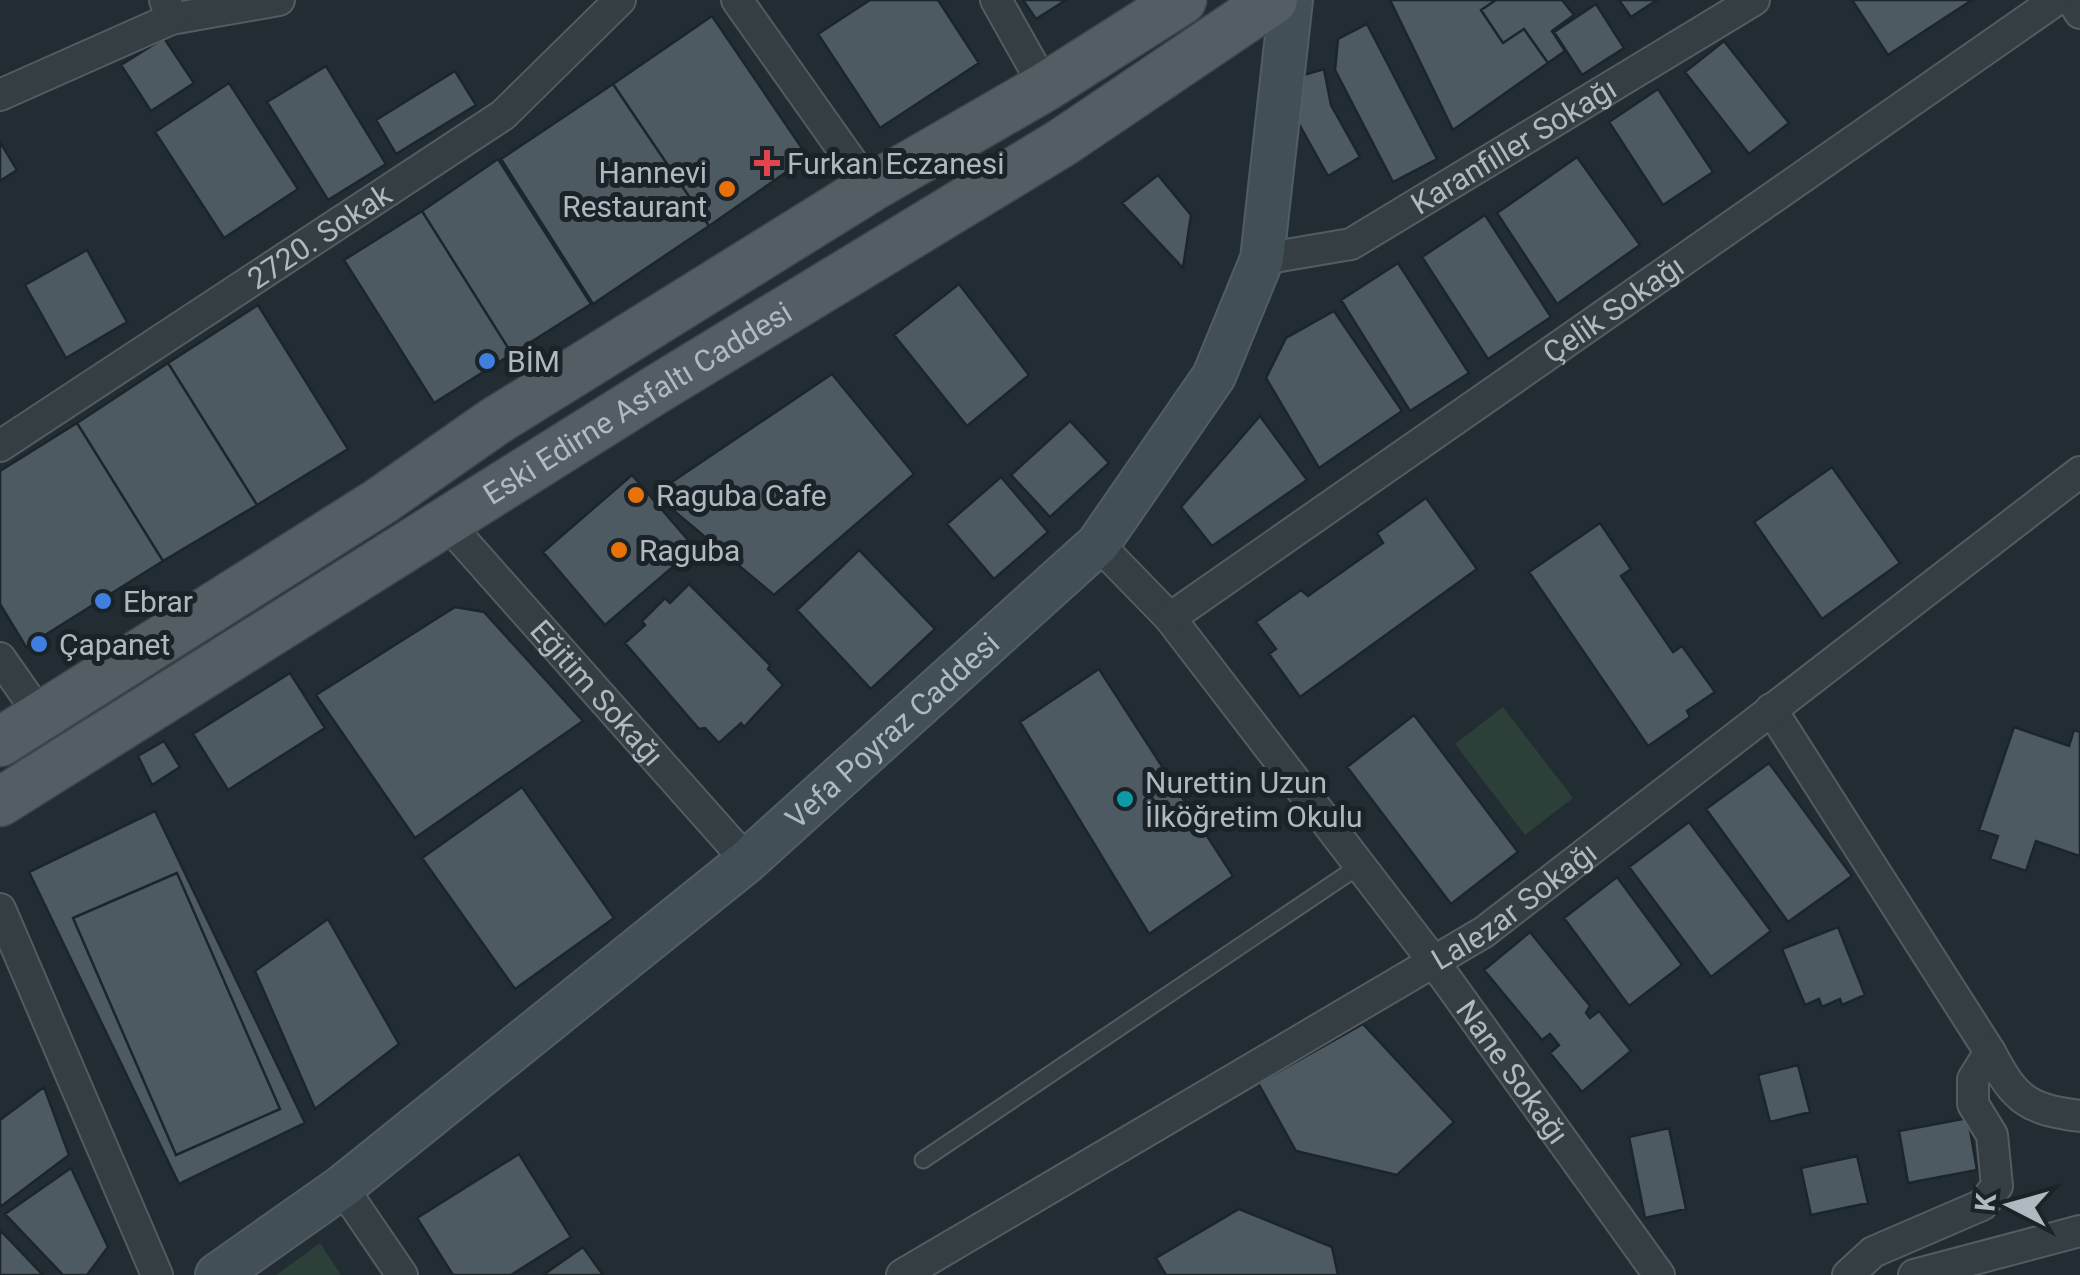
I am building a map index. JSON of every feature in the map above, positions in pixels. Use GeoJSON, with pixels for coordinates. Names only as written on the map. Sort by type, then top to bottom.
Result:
{"type":"FeatureCollection","features":[{"type":"Feature","properties":{"kind":"main road","name":"Eski Edirne Asfaltı Caddesi"},"geometry":{"type":"LineString","coordinates":[[0,742],[364,511],[494,422],[870,188],[1046,88],[1182,0]]}},
{"type":"Feature","properties":{"kind":"main road","name":"Eski Edirne Asfaltı Caddesi"},"geometry":{"type":"LineString","coordinates":[[0,802],[657,389],[1063,142],[1273,0]]}},
{"type":"Feature","properties":{"kind":"main road","name":"Vefa Poyraz Caddesi"},"geometry":{"type":"LineString","coordinates":[[217,1275],[342,1187],[747,861],[1098,544],[1214,376],[1262,259],[1292,0]]}},
{"type":"Feature","properties":{"kind":"street"},"geometry":{"type":"LineString","coordinates":[[0,94],[168,10],[279,0]]}},
{"type":"Feature","properties":{"kind":"street","name":"2720. Sokak"},"geometry":{"type":"LineString","coordinates":[[0,446],[503,114],[620,0]]}},
{"type":"Feature","properties":{"kind":"street"},"geometry":{"type":"LineString","coordinates":[[736,0],[870,188]]}},
{"type":"Feature","properties":{"kind":"street"},"geometry":{"type":"LineString","coordinates":[[996,0],[1046,88]]}},
{"type":"Feature","properties":{"kind":"street","name":"Karanfiller Sokağı"},"geometry":{"type":"LineString","coordinates":[[1262,259],[1351,244],[1754,0]]}},
{"type":"Feature","properties":{"kind":"street","name":"Çelik Sokağı"},"geometry":{"type":"LineString","coordinates":[[1170,618],[2056,0]]}},
{"type":"Feature","properties":{"kind":"street"},"geometry":{"type":"LineString","coordinates":[[2072,0],[2080,14]]}},
{"type":"Feature","properties":{"kind":"street","name":"Lalezar Sokağı"},"geometry":{"type":"LineString","coordinates":[[902,1275],[1484,932],[2080,472]]}},
{"type":"Feature","properties":{"kind":"street","name":"Eğitim Sokağı"},"geometry":{"type":"LineString","coordinates":[[446,522],[747,861]]}},
{"type":"Feature","properties":{"kind":"street","name":"Nane Sokağı"},"geometry":{"type":"LineString","coordinates":[[1098,544],[1170,618],[1434,962],[1659,1275]]}},
{"type":"Feature","properties":{"kind":"street"},"geometry":{"type":"LineString","coordinates":[[0,658],[40,715]]}},
{"type":"Feature","properties":{"kind":"street"},"geometry":{"type":"LineString","coordinates":[[1771,709],[2008,1086],[2040,1111],[2080,1116]]}},
{"type":"Feature","properties":{"kind":"street"},"geometry":{"type":"LineString","coordinates":[[0,909],[157,1275]]}},
{"type":"Feature","properties":{"kind":"street"},"geometry":{"type":"LineString","coordinates":[[1848,1275],[1873,1252],[1982,1205],[1998,1186],[1992,1134],[1974,1104],[1972,1079],[1990,1052]]}},
{"type":"Feature","properties":{"kind":"street"},"geometry":{"type":"LineString","coordinates":[[342,1187],[402,1275]]}},
{"type":"Feature","properties":{"kind":"street"},"geometry":{"type":"LineString","coordinates":[[1914,1275],[2080,1230]]}},
{"type":"Feature","properties":{"kind":"lane"},"geometry":{"type":"LineString","coordinates":[[923,1160],[1359,866]]}},
{"type":"Feature","properties":{"kind":"green space"},"geometry":{"type":"Polygon","coordinates":[[[1503,707],[1573,798],[1525,835],[1455,744],[1503,707]]]}},
{"type":"Feature","properties":{"kind":"green space"},"geometry":{"type":"Polygon","coordinates":[[[320,1243],[341,1275],[276,1275],[320,1243]]]}},
{"type":"Feature","properties":{"kind":"building"},"geometry":{"type":"Polygon","coordinates":[[[870,0],[938,0],[979,63],[880,128],[818,34],[870,0]]]}},
{"type":"Feature","properties":{"kind":"building"},"geometry":{"type":"Polygon","coordinates":[[[1023,0],[1066,0],[1036,19],[1023,0]]]}},
{"type":"Feature","properties":{"kind":"building"},"geometry":{"type":"Polygon","coordinates":[[[1390,0],[1496,0],[1481,10],[1503,43],[1524,29],[1548,63],[1453,130],[1390,0]]]}},
{"type":"Feature","properties":{"kind":"building"},"geometry":{"type":"Polygon","coordinates":[[[1496,0],[1562,0],[1574,15],[1552,31],[1565,51],[1548,63],[1524,29],[1503,43],[1481,10],[1496,0]]]}},
{"type":"Feature","properties":{"kind":"building"},"geometry":{"type":"Polygon","coordinates":[[[1619,0],[1657,0],[1631,17],[1619,0]]]}},
{"type":"Feature","properties":{"kind":"building"},"geometry":{"type":"Polygon","coordinates":[[[1852,0],[1972,0],[1888,55],[1852,0]]]}},
{"type":"Feature","properties":{"kind":"building"},"geometry":{"type":"Polygon","coordinates":[[[1596,4],[1624,48],[1582,75],[1554,32],[1596,4]]]}},
{"type":"Feature","properties":{"kind":"building"},"geometry":{"type":"Polygon","coordinates":[[[712,16],[808,157],[709,226],[613,84],[712,16]]]}},
{"type":"Feature","properties":{"kind":"building"},"geometry":{"type":"Polygon","coordinates":[[[1367,24],[1437,159],[1393,182],[1335,70],[1338,39],[1367,24]]]}},
{"type":"Feature","properties":{"kind":"building"},"geometry":{"type":"Polygon","coordinates":[[[164,38],[194,83],[151,111],[121,65],[164,38]]]}},
{"type":"Feature","properties":{"kind":"building"},"geometry":{"type":"Polygon","coordinates":[[[1724,41],[1789,123],[1749,154],[1685,72],[1724,41]]]}},
{"type":"Feature","properties":{"kind":"building"},"geometry":{"type":"Polygon","coordinates":[[[326,66],[386,164],[328,200],[267,102],[326,66]]]}},
{"type":"Feature","properties":{"kind":"building"},"geometry":{"type":"Polygon","coordinates":[[[1324,69],[1331,105],[1360,157],[1328,176],[1299,124],[1297,77],[1324,69]]]}},
{"type":"Feature","properties":{"kind":"building"},"geometry":{"type":"Polygon","coordinates":[[[455,71],[476,105],[396,154],[376,120],[455,71]]]}},
{"type":"Feature","properties":{"kind":"building"},"geometry":{"type":"Polygon","coordinates":[[[229,83],[298,189],[224,238],[155,132],[229,83]]]}},
{"type":"Feature","properties":{"kind":"building"},"geometry":{"type":"Polygon","coordinates":[[[613,84],[709,226],[593,304],[501,159],[613,84]]]}},
{"type":"Feature","properties":{"kind":"building"},"geometry":{"type":"Polygon","coordinates":[[[1658,89],[1713,172],[1663,205],[1609,122],[1658,89]]]}},
{"type":"Feature","properties":{"kind":"building"},"geometry":{"type":"Polygon","coordinates":[[[0,142],[17,170],[0,181],[0,142]]]}},
{"type":"Feature","properties":{"kind":"building"},"geometry":{"type":"Polygon","coordinates":[[[1577,157],[1640,245],[1557,304],[1497,213],[1577,157]]]}},
{"type":"Feature","properties":{"kind":"building"},"geometry":{"type":"Polygon","coordinates":[[[498,159],[591,304],[512,354],[422,211],[498,159]]]}},
{"type":"Feature","properties":{"kind":"building"},"geometry":{"type":"Polygon","coordinates":[[[1158,175],[1191,215],[1183,268],[1122,203],[1158,175]]]}},
{"type":"Feature","properties":{"kind":"building"},"geometry":{"type":"Polygon","coordinates":[[[422,211],[512,354],[434,403],[344,260],[422,211]]]}},
{"type":"Feature","properties":{"kind":"building"},"geometry":{"type":"Polygon","coordinates":[[[1485,215],[1551,317],[1488,359],[1422,257],[1485,215]]]}},
{"type":"Feature","properties":{"kind":"building"},"geometry":{"type":"Polygon","coordinates":[[[87,250],[127,322],[66,358],[25,285],[87,250]]]}},
{"type":"Feature","properties":{"kind":"building"},"geometry":{"type":"Polygon","coordinates":[[[1398,263],[1469,373],[1410,411],[1341,300],[1398,263]]]}},
{"type":"Feature","properties":{"kind":"building"},"geometry":{"type":"Polygon","coordinates":[[[959,284],[1029,375],[967,426],[894,335],[959,284]]]}},
{"type":"Feature","properties":{"kind":"building"},"geometry":{"type":"Polygon","coordinates":[[[258,305],[348,449],[257,505],[168,363],[258,305]]]}},
{"type":"Feature","properties":{"kind":"building"},"geometry":{"type":"Polygon","coordinates":[[[1334,311],[1402,411],[1319,468],[1266,378],[1286,338],[1334,311]]]}},
{"type":"Feature","properties":{"kind":"building"},"geometry":{"type":"Polygon","coordinates":[[[168,363],[257,505],[163,561],[77,423],[168,363]]]}},
{"type":"Feature","properties":{"kind":"building"},"geometry":{"type":"Polygon","coordinates":[[[832,374],[914,474],[774,595],[654,494],[832,374]]]}},
{"type":"Feature","properties":{"kind":"building"},"geometry":{"type":"Polygon","coordinates":[[[1260,416],[1307,480],[1212,546],[1181,507],[1260,416]]]}},
{"type":"Feature","properties":{"kind":"building"},"geometry":{"type":"Polygon","coordinates":[[[1070,421],[1109,463],[1050,517],[1011,475],[1070,421]]]}},
{"type":"Feature","properties":{"kind":"building"},"geometry":{"type":"Polygon","coordinates":[[[77,423],[163,561],[26,647],[0,604],[0,471],[77,423]]]}},
{"type":"Feature","properties":{"kind":"building"},"geometry":{"type":"Polygon","coordinates":[[[1832,467],[1900,563],[1822,619],[1754,522],[1832,467]]]}},
{"type":"Feature","properties":{"kind":"building","name":"Raguba"},"geometry":{"type":"Polygon","coordinates":[[[632,475],[695,548],[605,625],[543,552],[632,475]]]}},
{"type":"Feature","properties":{"kind":"building"},"geometry":{"type":"Polygon","coordinates":[[[1001,477],[1048,532],[994,579],[947,524],[1001,477]]]}},
{"type":"Feature","properties":{"kind":"building"},"geometry":{"type":"Polygon","coordinates":[[[1426,498],[1477,569],[1300,697],[1269,654],[1276,649],[1256,622],[1301,590],[1308,596],[1383,543],[1377,533],[1426,498]]]}},
{"type":"Feature","properties":{"kind":"building"},"geometry":{"type":"Polygon","coordinates":[[[1600,523],[1631,569],[1621,576],[1673,652],[1682,646],[1715,692],[1687,711],[1690,717],[1648,746],[1529,572],[1600,523]]]}},
{"type":"Feature","properties":{"kind":"building"},"geometry":{"type":"Polygon","coordinates":[[[859,550],[935,629],[871,689],[797,610],[859,550]]]}},
{"type":"Feature","properties":{"kind":"building"},"geometry":{"type":"Polygon","coordinates":[[[689,584],[770,665],[768,669],[783,685],[744,727],[741,723],[719,743],[705,728],[699,729],[625,643],[665,598],[670,603],[689,584]]]}},
{"type":"Feature","properties":{"kind":"building"},"geometry":{"type":"Polygon","coordinates":[[[455,607],[484,612],[583,721],[415,838],[316,695],[455,607]]]}},
{"type":"Feature","properties":{"kind":"building","name":"Nurettin Uzun İlköğretim Okulu"},"geometry":{"type":"Polygon","coordinates":[[[1099,669],[1233,876],[1149,934],[1020,722],[1099,669]]]}},
{"type":"Feature","properties":{"kind":"building"},"geometry":{"type":"Polygon","coordinates":[[[290,673],[325,728],[228,790],[193,734],[290,673]]]}},
{"type":"Feature","properties":{"kind":"building"},"geometry":{"type":"Polygon","coordinates":[[[1414,715],[1518,852],[1451,904],[1347,767],[1414,715]]]}},
{"type":"Feature","properties":{"kind":"building"},"geometry":{"type":"Polygon","coordinates":[[[2014,727],[2069,746],[2074,730],[2080,732],[2080,856],[2036,841],[2026,871],[1990,859],[1998,836],[1979,830],[2014,727]]]}},
{"type":"Feature","properties":{"kind":"building"},"geometry":{"type":"Polygon","coordinates":[[[164,741],[180,767],[152,785],[138,756],[164,741]]]}},
{"type":"Feature","properties":{"kind":"building"},"geometry":{"type":"Polygon","coordinates":[[[1769,763],[1852,876],[1788,922],[1706,809],[1769,763]]]}},
{"type":"Feature","properties":{"kind":"building"},"geometry":{"type":"Polygon","coordinates":[[[522,787],[614,918],[515,989],[422,858],[522,787]]]}},
{"type":"Feature","properties":{"kind":"building"},"geometry":{"type":"Polygon","coordinates":[[[155,811],[305,1123],[179,1184],[29,872],[155,811]]]}},
{"type":"Feature","properties":{"kind":"building"},"geometry":{"type":"Polygon","coordinates":[[[1689,822],[1771,931],[1711,977],[1629,867],[1689,822]]]}},
{"type":"Feature","properties":{"kind":"building"},"geometry":{"type":"Polygon","coordinates":[[[177,873],[280,1109],[176,1155],[73,918],[177,873]]]}},
{"type":"Feature","properties":{"kind":"building"},"geometry":{"type":"Polygon","coordinates":[[[1617,877],[1682,965],[1629,1006],[1564,918],[1617,877]]]}},
{"type":"Feature","properties":{"kind":"building"},"geometry":{"type":"Polygon","coordinates":[[[328,919],[399,1044],[315,1109],[255,971],[328,919]]]}},
{"type":"Feature","properties":{"kind":"building"},"geometry":{"type":"Polygon","coordinates":[[[1838,927],[1865,995],[1842,1005],[1840,999],[1822,1007],[1819,999],[1805,1005],[1782,949],[1838,927]]]}},
{"type":"Feature","properties":{"kind":"building"},"geometry":{"type":"Polygon","coordinates":[[[1530,932],[1590,1006],[1586,1013],[1590,1018],[1599,1011],[1631,1051],[1582,1092],[1550,1053],[1559,1045],[1550,1034],[1542,1040],[1484,970],[1530,932]]]}},
{"type":"Feature","properties":{"kind":"building"},"geometry":{"type":"Polygon","coordinates":[[[1363,1024],[1454,1122],[1397,1175],[1296,1151],[1258,1083],[1363,1024]]]}},
{"type":"Feature","properties":{"kind":"building"},"geometry":{"type":"Polygon","coordinates":[[[1798,1065],[1810,1112],[1770,1122],[1758,1075],[1798,1065]]]}},
{"type":"Feature","properties":{"kind":"building"},"geometry":{"type":"Polygon","coordinates":[[[44,1087],[69,1155],[0,1207],[0,1120],[44,1087]]]}},
{"type":"Feature","properties":{"kind":"building"},"geometry":{"type":"Polygon","coordinates":[[[1968,1118],[1977,1170],[1908,1183],[1899,1131],[1968,1118]]]}},
{"type":"Feature","properties":{"kind":"building"},"geometry":{"type":"Polygon","coordinates":[[[1669,1128],[1686,1209],[1645,1218],[1629,1137],[1669,1128]]]}},
{"type":"Feature","properties":{"kind":"building"},"geometry":{"type":"Polygon","coordinates":[[[519,1154],[571,1237],[511,1275],[453,1275],[417,1218],[519,1154]]]}},
{"type":"Feature","properties":{"kind":"building"},"geometry":{"type":"Polygon","coordinates":[[[1857,1156],[1868,1203],[1811,1215],[1801,1168],[1857,1156]]]}},
{"type":"Feature","properties":{"kind":"building"},"geometry":{"type":"Polygon","coordinates":[[[71,1168],[108,1247],[87,1275],[63,1275],[5,1214],[71,1168]]]}},
{"type":"Feature","properties":{"kind":"building"},"geometry":{"type":"Polygon","coordinates":[[[1239,1209],[1332,1247],[1338,1275],[1166,1275],[1156,1258],[1239,1209]]]}},
{"type":"Feature","properties":{"kind":"building"},"geometry":{"type":"Polygon","coordinates":[[[0,1230],[43,1275],[0,1275],[0,1230]]]}},
{"type":"Feature","properties":{"kind":"building"},"geometry":{"type":"Polygon","coordinates":[[[583,1247],[603,1275],[543,1275],[583,1247]]]}},
{"type":"Feature","properties":{"kind":"place","name":"Furkan Eczanesi"},"geometry":{"type":"Point","coordinates":[767,163]}},
{"type":"Feature","properties":{"kind":"place","name":"Hannevi Restaurant"},"geometry":{"type":"Point","coordinates":[727,189]}},
{"type":"Feature","properties":{"kind":"place","name":"BİM"},"geometry":{"type":"Point","coordinates":[487,361]}},
{"type":"Feature","properties":{"kind":"place","name":"Raguba Cafe"},"geometry":{"type":"Point","coordinates":[636,495]}},
{"type":"Feature","properties":{"kind":"place","name":"Raguba"},"geometry":{"type":"Point","coordinates":[619,550]}},
{"type":"Feature","properties":{"kind":"place","name":"Ebrar"},"geometry":{"type":"Point","coordinates":[103,601]}},
{"type":"Feature","properties":{"kind":"place","name":"Çapanet"},"geometry":{"type":"Point","coordinates":[39,644]}},
{"type":"Feature","properties":{"kind":"place","name":"Nurettin Uzun İlköğretim Okulu"},"geometry":{"type":"Point","coordinates":[1125,799]}}]}
